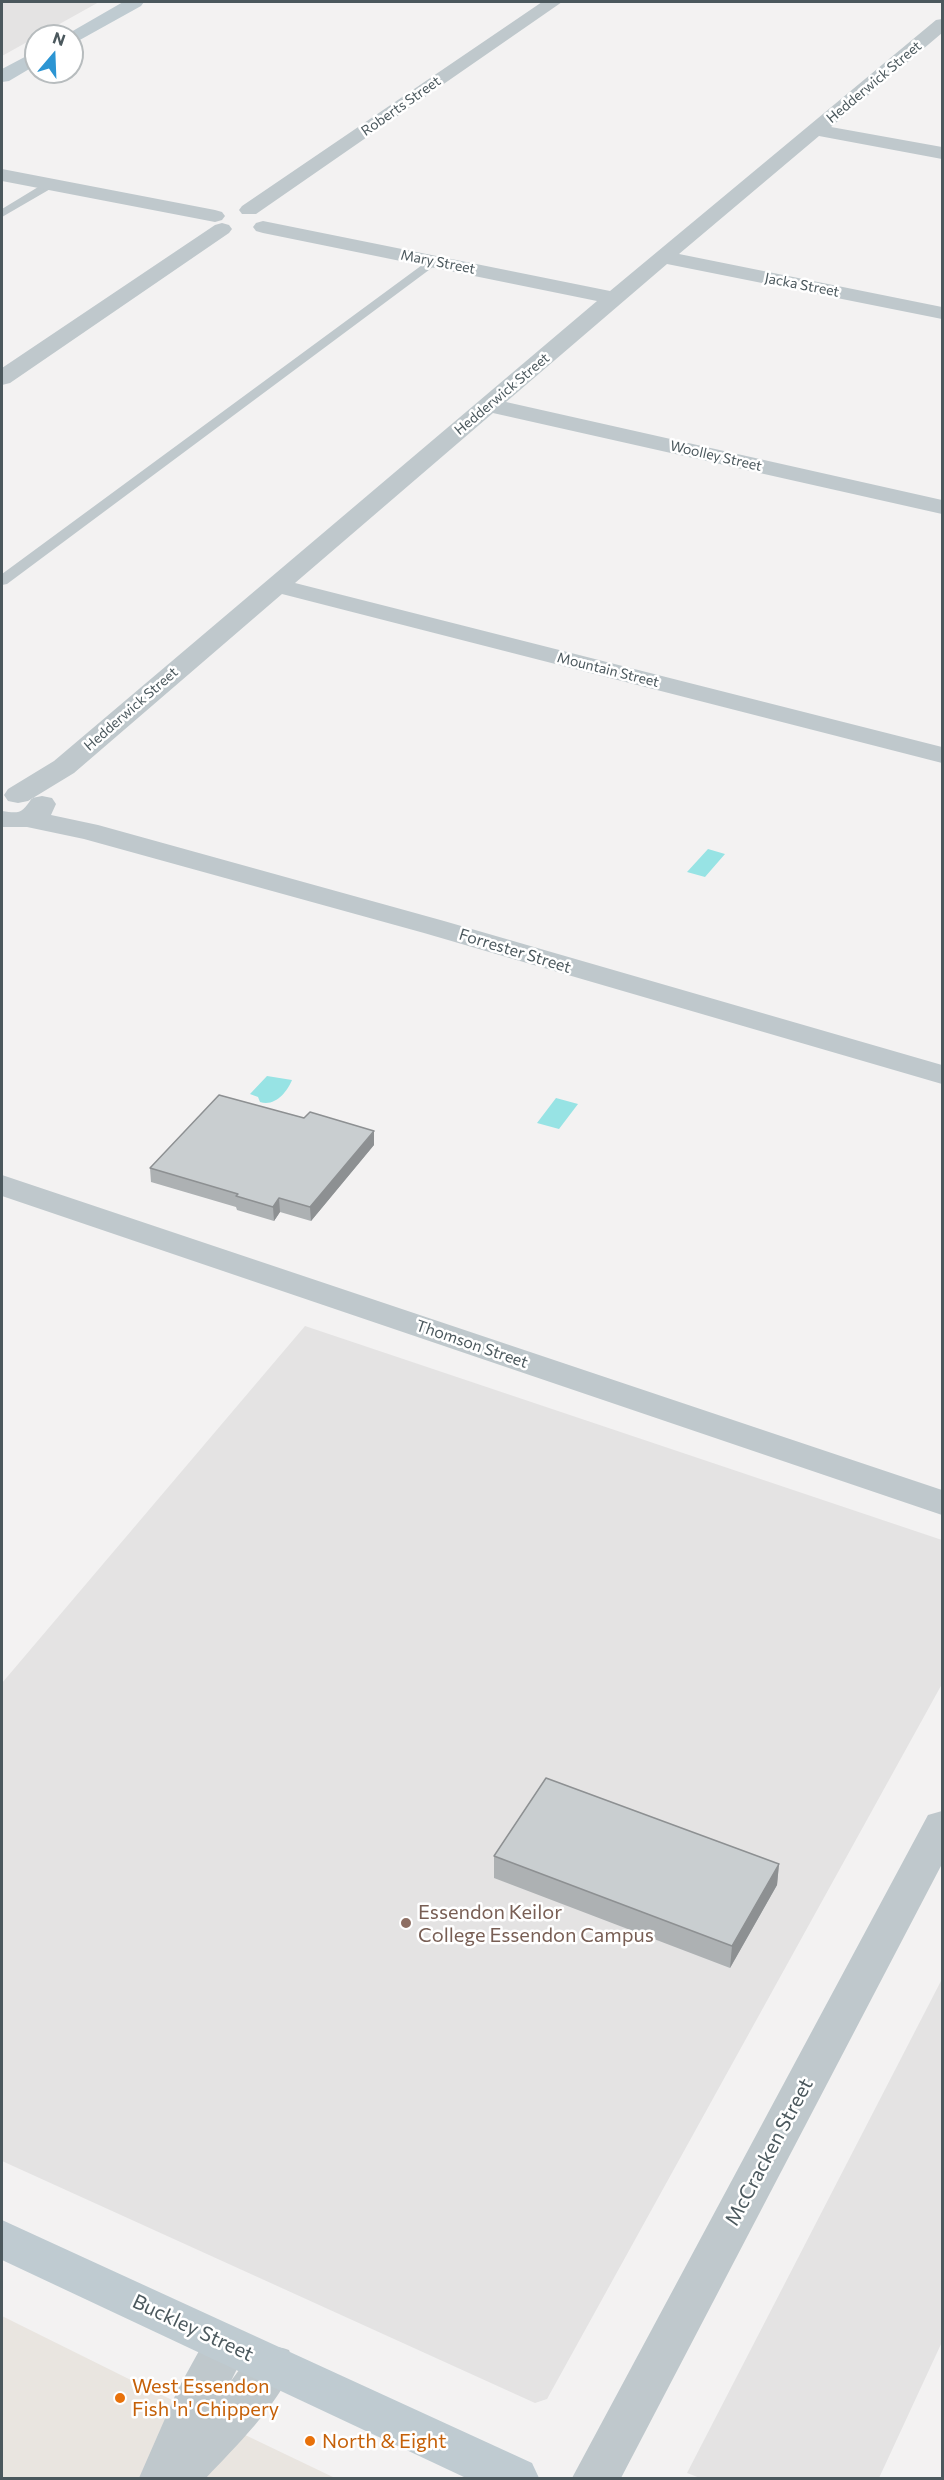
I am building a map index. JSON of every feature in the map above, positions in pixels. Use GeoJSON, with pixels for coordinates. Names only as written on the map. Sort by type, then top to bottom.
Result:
{"type":"FeatureCollection","features":[{"type":"Feature","properties":{"kind":"main road"},"geometry":{"type":"LineString","coordinates":[[84,30],[135,2]]}},
{"type":"Feature","properties":{"kind":"main road"},"geometry":{"type":"LineString","coordinates":[[2,77],[24,64]]}},
{"type":"Feature","properties":{"kind":"main road","name":"Buckley Street"},"geometry":{"type":"LineString","coordinates":[[2,2239],[515,2478]]}},
{"type":"Feature","properties":{"kind":"street","name":"Roberts Street"},"geometry":{"type":"LineString","coordinates":[[249,210],[553,2]]}},
{"type":"Feature","properties":{"kind":"street","name":"Hedderwick Street"},"geometry":{"type":"LineString","coordinates":[[16,808],[662,257],[942,25]]}},
{"type":"Feature","properties":{"kind":"street"},"geometry":{"type":"LineString","coordinates":[[816,130],[942,153]]}},
{"type":"Feature","properties":{"kind":"street","name":"Mary Street"},"geometry":{"type":"LineString","coordinates":[[2,175],[219,223],[239,232],[263,227],[614,298]]}},
{"type":"Feature","properties":{"kind":"street","name":"Mary Street"},"geometry":{"type":"LineString","coordinates":[[219,223],[230,211],[249,210]]}},
{"type":"Feature","properties":{"kind":"street"},"geometry":{"type":"LineString","coordinates":[[249,210],[268,217],[269,221],[263,227]]}},
{"type":"Feature","properties":{"kind":"street"},"geometry":{"type":"LineString","coordinates":[[2,378],[219,223]]}},
{"type":"Feature","properties":{"kind":"street","name":"Jacka Street"},"geometry":{"type":"LineString","coordinates":[[662,257],[942,313]]}},
{"type":"Feature","properties":{"kind":"street","name":"Woolley Street"},"geometry":{"type":"LineString","coordinates":[[489,405],[942,507]]}},
{"type":"Feature","properties":{"kind":"street","name":"Mountain Street"},"geometry":{"type":"LineString","coordinates":[[275,585],[942,755]]}},
{"type":"Feature","properties":{"kind":"street","name":"Forrester Street"},"geometry":{"type":"LineString","coordinates":[[16,808],[88,831],[434,927],[942,1074]]}},
{"type":"Feature","properties":{"kind":"street","name":"Thomson Street"},"geometry":{"type":"LineString","coordinates":[[2,1185],[942,1503]]}},
{"type":"Feature","properties":{"kind":"street","name":"McCracken Street"},"geometry":{"type":"LineString","coordinates":[[596,2478],[942,1826]]}},
{"type":"Feature","properties":{"kind":"street"},"geometry":{"type":"LineString","coordinates":[[163,2478],[195,2404],[226,2345]]}},
{"type":"Feature","properties":{"kind":"street"},"geometry":{"type":"LineString","coordinates":[[176,2478],[229,2420],[272,2365]]}},
{"type":"Feature","properties":{"kind":"lane"},"geometry":{"type":"LineString","coordinates":[[2,214],[48,185]]}},
{"type":"Feature","properties":{"kind":"lane"},"geometry":{"type":"LineString","coordinates":[[2,580],[432,261]]}},
{"type":"Feature","properties":{"kind":"shaded area"},"geometry":{"type":"Polygon","coordinates":[[[2,2],[99,2],[59,24],[24,24],[24,44],[2,56],[2,2]]]}},
{"type":"Feature","properties":{"kind":"shaded area","name":"Essendon Keilor College Essendon Campus"},"geometry":{"type":"Polygon","coordinates":[[[305,1326],[942,1540],[942,1684],[547,2399],[535,2403],[2,2161],[2,1683],[305,1326]]]}},
{"type":"Feature","properties":{"kind":"shaded area"},"geometry":{"type":"Polygon","coordinates":[[[942,1979],[942,2342],[879,2478],[700,2478],[687,2473],[942,1979]]]}},
{"type":"Feature","properties":{"kind":"shaded area"},"geometry":{"type":"Polygon","coordinates":[[[2,2316],[145,2387],[335,2478],[2,2478],[2,2316]]]}},
{"type":"Feature","properties":{"kind":"water"},"geometry":{"type":"Polygon","coordinates":[[[708,849],[725,854],[705,877],[687,872],[708,849]]]}},
{"type":"Feature","properties":{"kind":"water"},"geometry":{"type":"Polygon","coordinates":[[[267,1076],[292,1080],[280,1097],[265,1103],[250,1094],[267,1076]]]}},
{"type":"Feature","properties":{"kind":"water"},"geometry":{"type":"Polygon","coordinates":[[[556,1098],[578,1104],[559,1129],[537,1123],[556,1098]]]}},
{"type":"Feature","properties":{"kind":"building"},"geometry":{"type":"Polygon","coordinates":[[[219,1095],[304,1118],[310,1112],[374,1131],[310,1207],[279,1198],[273,1207],[236,1196],[238,1194],[150,1168],[219,1095]]]}},
{"type":"Feature","properties":{"kind":"building"},"geometry":{"type":"Polygon","coordinates":[[[546,1778],[779,1864],[732,1946],[494,1856],[546,1778]]]}},
{"type":"Feature","properties":{"kind":"place","name":"Essendon Keilor College Essendon Campus"},"geometry":{"type":"Point","coordinates":[406,1923]}},
{"type":"Feature","properties":{"kind":"place","name":"West Essendon Fish 'n' Chippery"},"geometry":{"type":"Point","coordinates":[120,2398]}},
{"type":"Feature","properties":{"kind":"place","name":"North & Eight"},"geometry":{"type":"Point","coordinates":[310,2441]}}]}
